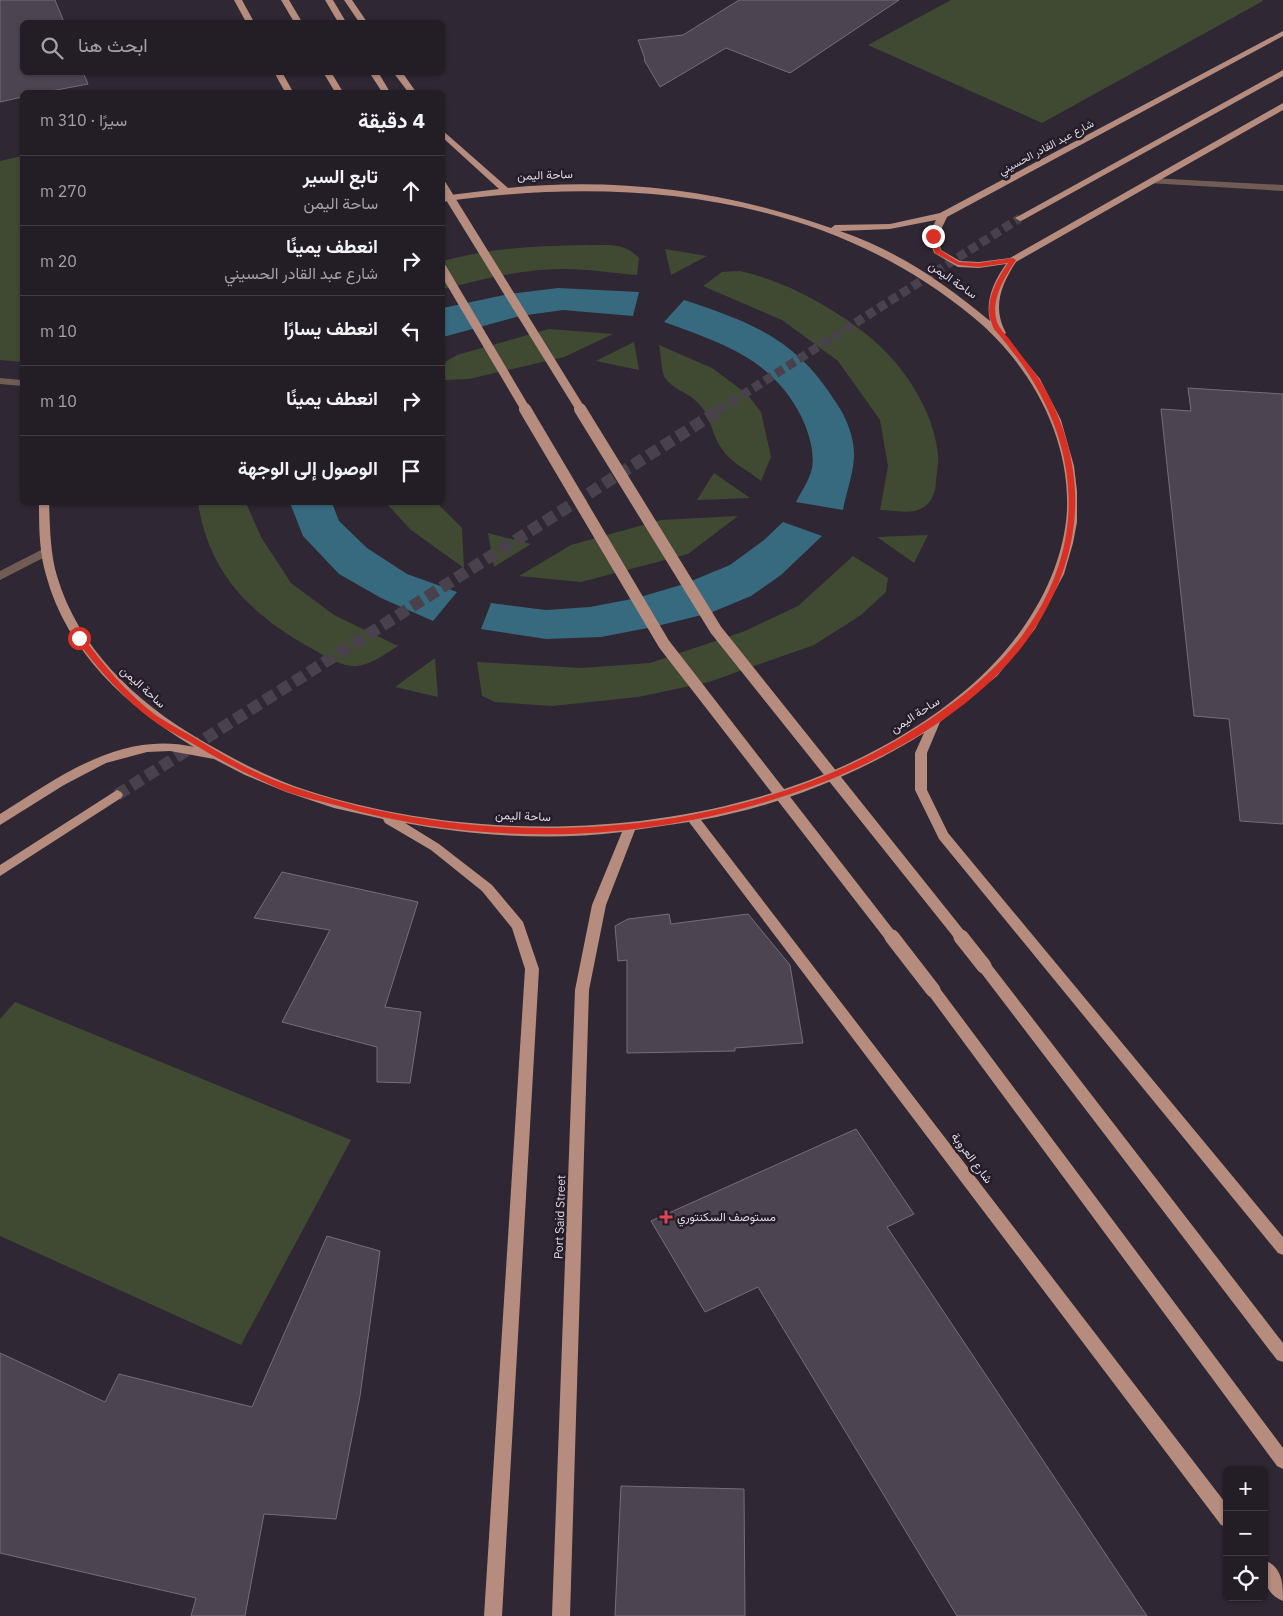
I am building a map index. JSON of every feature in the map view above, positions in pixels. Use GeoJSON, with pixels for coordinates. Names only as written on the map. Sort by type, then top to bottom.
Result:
{"type":"FeatureCollection","features":[{"type":"Feature","properties":{"kind":"main road"},"geometry":{"type":"LineString","coordinates":[[238,0],[249,20]]}},
{"type":"Feature","properties":{"kind":"main road"},"geometry":{"type":"LineString","coordinates":[[285,0],[297,20]]}},
{"type":"Feature","properties":{"kind":"main road"},"geometry":{"type":"LineString","coordinates":[[329,0],[341,20]]}},
{"type":"Feature","properties":{"kind":"main road"},"geometry":{"type":"LineString","coordinates":[[348,0],[362,20]]}},
{"type":"Feature","properties":{"kind":"main road","name":"شارع عبد القادر الحسيني"},"geometry":{"type":"LineString","coordinates":[[806,222],[833,228],[861,230],[896,227],[943,215],[1283,33]]}},
{"type":"Feature","properties":{"kind":"main road"},"geometry":{"type":"LineString","coordinates":[[1020,218],[1283,72]]}},
{"type":"Feature","properties":{"kind":"main road"},"geometry":{"type":"LineString","coordinates":[[280,75],[288,90]]}},
{"type":"Feature","properties":{"kind":"main road"},"geometry":{"type":"LineString","coordinates":[[329,75],[338,90]]}},
{"type":"Feature","properties":{"kind":"main road"},"geometry":{"type":"LineString","coordinates":[[375,75],[385,90]]}},
{"type":"Feature","properties":{"kind":"main road"},"geometry":{"type":"LineString","coordinates":[[399,75],[410,90]]}},
{"type":"Feature","properties":{"kind":"main road"},"geometry":{"type":"LineString","coordinates":[[943,215],[933,236],[937,251],[958,264],[979,265],[1013,260],[1283,106]]}},
{"type":"Feature","properties":{"kind":"main road"},"geometry":{"type":"LineString","coordinates":[[445,135],[505,190]]}},
{"type":"Feature","properties":{"kind":"main road","name":"ساحة اليمن"},"geometry":{"type":"LineString","coordinates":[[44,505],[45,552],[57,596],[79,638],[112,679],[154,717],[221,757],[288,789],[382,816],[463,827],[546,831],[630,827],[692,817],[783,795],[866,762],[936,721],[985,682],[1023,639],[1050,595],[1067,550],[1073,505],[1070,461],[1057,419],[1036,380],[1008,343],[966,306],[919,272],[845,236],[806,222],[734,203],[659,192],[582,187],[505,190],[445,199]]}},
{"type":"Feature","properties":{"kind":"main road"},"geometry":{"type":"LineString","coordinates":[[445,190],[716,630],[984,966],[1283,1355]]}},
{"type":"Feature","properties":{"kind":"main road"},"geometry":{"type":"LineString","coordinates":[[1008,343],[994,323],[993,302],[1000,279],[1013,260]]}},
{"type":"Feature","properties":{"kind":"main road"},"geometry":{"type":"LineString","coordinates":[[445,273],[664,644],[933,990],[1283,1461]]}},
{"type":"Feature","properties":{"kind":"main road"},"geometry":{"type":"LineString","coordinates":[[936,721],[921,753],[921,790],[943,836],[1283,1248]]}},
{"type":"Feature","properties":{"kind":"main road"},"geometry":{"type":"LineString","coordinates":[[0,820],[92,765],[136,749],[170,747],[221,757]]}},
{"type":"Feature","properties":{"kind":"main road"},"geometry":{"type":"LineString","coordinates":[[0,871],[118,795]]}},
{"type":"Feature","properties":{"kind":"main road"},"geometry":{"type":"LineString","coordinates":[[382,816],[435,848],[488,888],[518,926],[532,969],[493,1616]]}},
{"type":"Feature","properties":{"kind":"main road","name":"شارع العروبة"},"geometry":{"type":"LineString","coordinates":[[692,817],[1223,1514]]}},
{"type":"Feature","properties":{"kind":"main road","name":"Port Said Street"},"geometry":{"type":"LineString","coordinates":[[561,1616],[582,990],[599,905],[630,827]]}},
{"type":"Feature","properties":{"kind":"main road"},"geometry":{"type":"LineString","coordinates":[[1268,1573],[1283,1593]]}},
{"type":"Feature","properties":{"kind":"street"},"geometry":{"type":"LineString","coordinates":[[1151,181],[1283,188]]}},
{"type":"Feature","properties":{"kind":"street"},"geometry":{"type":"LineString","coordinates":[[0,381],[20,383]]}},
{"type":"Feature","properties":{"kind":"street"},"geometry":{"type":"LineString","coordinates":[[0,576],[45,552]]}},
{"type":"Feature","properties":{"kind":"green space"},"geometry":{"type":"Polygon","coordinates":[[[951,0],[1263,1],[1042,123],[868,45],[951,0]]]}},
{"type":"Feature","properties":{"kind":"green space"},"geometry":{"type":"Polygon","coordinates":[[[20,156],[20,362],[0,360],[0,161],[20,156]]]}},
{"type":"Feature","properties":{"kind":"green space"},"geometry":{"type":"Polygon","coordinates":[[[584,245],[620,247],[627,249],[639,258],[637,275],[564,269],[534,270],[445,289],[445,261],[495,250],[584,245]]]}},
{"type":"Feature","properties":{"kind":"green space"},"geometry":{"type":"Polygon","coordinates":[[[665,249],[707,256],[671,275],[665,249]]]}},
{"type":"Feature","properties":{"kind":"green space"},"geometry":{"type":"Polygon","coordinates":[[[740,271],[775,281],[825,306],[871,338],[895,362],[923,405],[935,437],[938,464],[935,490],[928,504],[910,512],[880,510],[888,466],[880,420],[838,361],[782,320],[703,286],[722,272],[740,271]]]}},
{"type":"Feature","properties":{"kind":"green space"},"geometry":{"type":"Polygon","coordinates":[[[549,329],[613,334],[564,357],[469,379],[445,380],[445,362],[457,355],[549,329]]]}},
{"type":"Feature","properties":{"kind":"green space"},"geometry":{"type":"Polygon","coordinates":[[[634,342],[639,370],[596,361],[634,342]]]}},
{"type":"Feature","properties":{"kind":"green space"},"geometry":{"type":"Polygon","coordinates":[[[659,345],[712,368],[747,394],[761,412],[771,457],[761,481],[725,454],[702,407],[675,387],[664,376],[659,345]]]}},
{"type":"Feature","properties":{"kind":"green space"},"geometry":{"type":"Polygon","coordinates":[[[714,473],[750,498],[697,500],[714,473]]]}},
{"type":"Feature","properties":{"kind":"green space"},"geometry":{"type":"Polygon","coordinates":[[[198,505],[247,505],[261,537],[291,583],[334,615],[398,646],[370,662],[353,666],[329,659],[307,646],[286,633],[249,604],[222,570],[211,550],[203,528],[198,505]]]}},
{"type":"Feature","properties":{"kind":"green space"},"geometry":{"type":"Polygon","coordinates":[[[388,505],[439,505],[462,528],[464,568],[411,530],[388,505]]]}},
{"type":"Feature","properties":{"kind":"green space"},"geometry":{"type":"Polygon","coordinates":[[[738,516],[688,554],[581,582],[519,576],[571,545],[661,520],[738,516]]]}},
{"type":"Feature","properties":{"kind":"green space"},"geometry":{"type":"Polygon","coordinates":[[[488,533],[531,544],[494,567],[488,533]]]}},
{"type":"Feature","properties":{"kind":"green space"},"geometry":{"type":"Polygon","coordinates":[[[928,535],[914,563],[877,537],[928,535]]]}},
{"type":"Feature","properties":{"kind":"green space"},"geometry":{"type":"Polygon","coordinates":[[[853,556],[888,578],[886,592],[861,615],[814,645],[709,682],[638,697],[552,706],[495,702],[482,696],[477,662],[581,668],[650,663],[745,631],[798,606],[853,556]]]}},
{"type":"Feature","properties":{"kind":"green space"},"geometry":{"type":"Polygon","coordinates":[[[435,658],[438,697],[395,687],[435,658]]]}},
{"type":"Feature","properties":{"kind":"green space"},"geometry":{"type":"Polygon","coordinates":[[[15,1002],[351,1140],[241,1345],[0,1236],[0,1019],[15,1002]]]}},
{"type":"Feature","properties":{"kind":"water"},"geometry":{"type":"Polygon","coordinates":[[[558,288],[639,292],[633,316],[563,310],[520,316],[445,336],[445,308],[509,294],[558,288]]]}},
{"type":"Feature","properties":{"kind":"water"},"geometry":{"type":"Polygon","coordinates":[[[684,300],[731,317],[771,336],[806,364],[822,382],[844,416],[850,429],[853,444],[853,464],[843,510],[796,502],[809,477],[813,462],[810,441],[801,416],[789,396],[760,366],[725,346],[664,322],[684,300]]]}},
{"type":"Feature","properties":{"kind":"water"},"geometry":{"type":"Polygon","coordinates":[[[291,505],[333,505],[339,521],[367,548],[407,574],[457,592],[433,621],[381,598],[339,574],[303,536],[291,505]]]}},
{"type":"Feature","properties":{"kind":"water"},"geometry":{"type":"Polygon","coordinates":[[[783,522],[822,536],[781,575],[751,596],[710,613],[601,637],[546,639],[481,629],[491,603],[546,610],[590,607],[637,598],[684,584],[730,565],[764,540],[783,522]]]}},
{"type":"Feature","properties":{"kind":"building"},"geometry":{"type":"Polygon","coordinates":[[[0,0],[55,0],[63,20],[20,20],[20,75],[84,75],[88,84],[56,90],[20,90],[20,97],[0,102],[0,0]]]}},
{"type":"Feature","properties":{"kind":"building"},"geometry":{"type":"Polygon","coordinates":[[[739,0],[899,0],[790,73],[726,48],[660,87],[644,60],[638,40],[683,35],[739,0]]]}},
{"type":"Feature","properties":{"kind":"building"},"geometry":{"type":"Polygon","coordinates":[[[1188,388],[1283,394],[1283,824],[1240,821],[1229,719],[1194,716],[1161,409],[1191,411],[1188,388]]]}},
{"type":"Feature","properties":{"kind":"building"},"geometry":{"type":"Polygon","coordinates":[[[282,872],[418,902],[385,1007],[421,1012],[410,1083],[377,1082],[377,1047],[282,1022],[330,930],[254,918],[282,872]]]}},
{"type":"Feature","properties":{"kind":"building"},"geometry":{"type":"Polygon","coordinates":[[[669,914],[671,924],[748,914],[790,965],[803,1043],[735,1048],[735,1051],[627,1053],[627,960],[618,961],[615,926],[628,919],[669,914]]]}},
{"type":"Feature","properties":{"kind":"building"},"geometry":{"type":"Polygon","coordinates":[[[856,1129],[914,1214],[887,1227],[1147,1616],[957,1616],[758,1287],[705,1312],[651,1221],[856,1129]]]}},
{"type":"Feature","properties":{"kind":"building"},"geometry":{"type":"Polygon","coordinates":[[[327,1236],[380,1251],[360,1396],[336,1519],[264,1514],[245,1616],[191,1616],[196,1598],[0,1553],[0,1353],[105,1402],[119,1374],[252,1407],[327,1236]]]}},
{"type":"Feature","properties":{"kind":"building"},"geometry":{"type":"Polygon","coordinates":[[[621,1486],[744,1489],[745,1616],[615,1616],[621,1486]]]}},
{"type":"Feature","properties":{"kind":"tunnel"},"geometry":{"type":"LineString","coordinates":[[719,410],[1020,218]]}},
{"type":"Feature","properties":{"kind":"tunnel"},"geometry":{"type":"LineString","coordinates":[[117,795],[721,409]]}},
{"type":"Feature","properties":{"kind":"place","name":"مستوصف السكنتوري"},"geometry":{"type":"Point","coordinates":[666,1217]}},
{"type":"Feature","properties":{"kind":"route"},"geometry":{"type":"LineString","coordinates":[[79,638],[112,679],[154,717],[221,757],[288,789],[382,816],[463,827],[546,831],[630,827],[692,817],[783,795],[866,762],[936,721],[985,682],[1023,639],[1050,595],[1067,550],[1073,505],[1070,461],[1057,419],[1036,380],[994,323],[993,302],[1000,279],[1013,260],[979,265],[958,264],[937,251],[933,236]]}}]}
